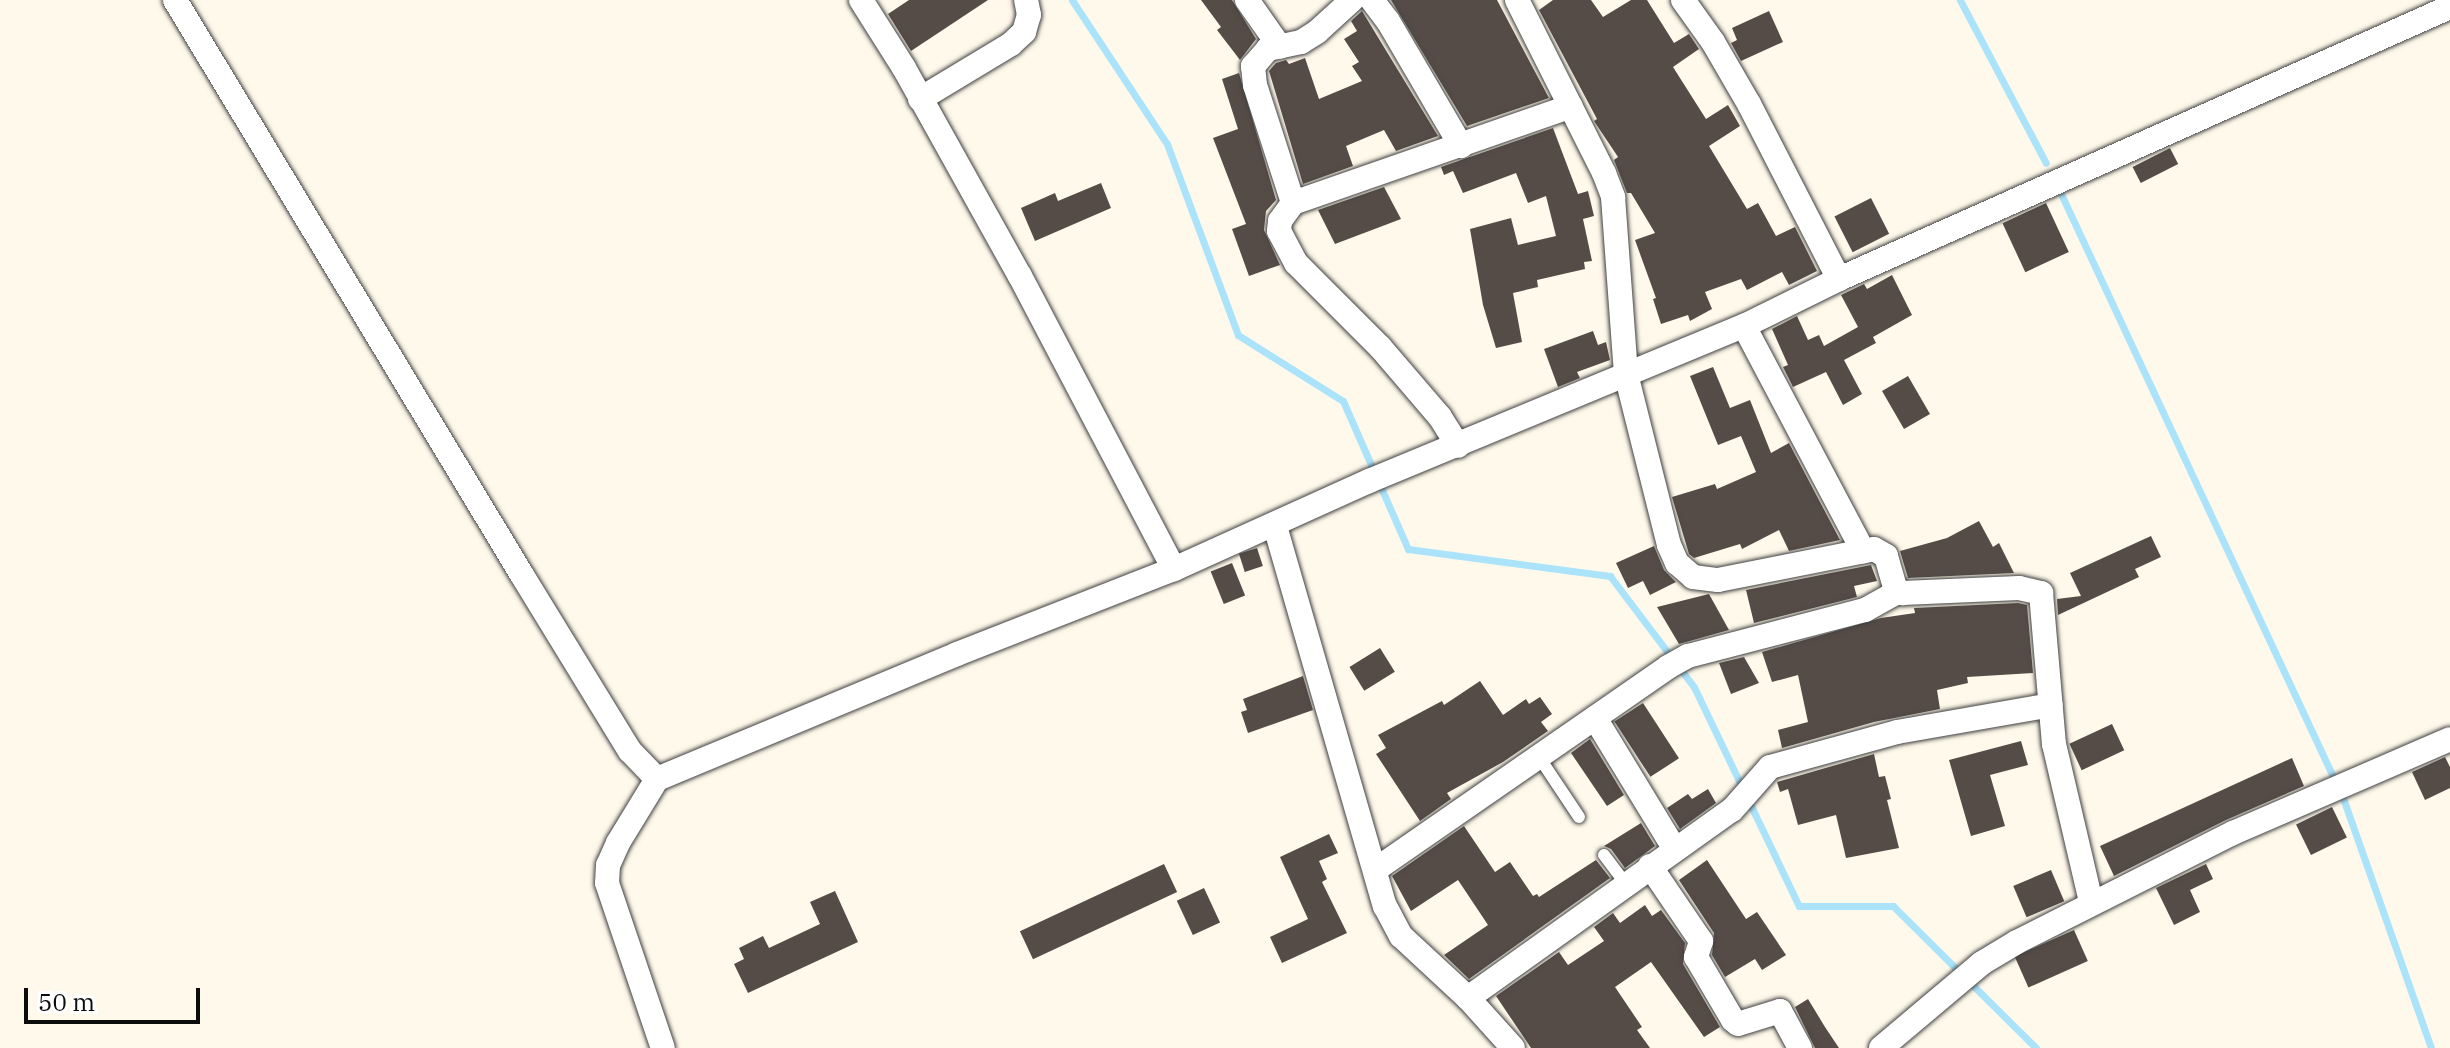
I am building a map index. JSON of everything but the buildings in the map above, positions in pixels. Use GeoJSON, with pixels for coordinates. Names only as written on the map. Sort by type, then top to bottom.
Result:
{"type":"FeatureCollection","features":[{"type":"Feature","properties":{"kind":"street"},"geometry":{"type":"LineString","coordinates":[[175,0],[630,751],[657,779]]}},
{"type":"Feature","properties":{"kind":"street"},"geometry":{"type":"LineString","coordinates":[[861,0],[1020,276],[1174,569]]}},
{"type":"Feature","properties":{"kind":"street"},"geometry":{"type":"LineString","coordinates":[[920,99],[1011,44],[1024,32],[1029,15],[1026,0]]}},
{"type":"Feature","properties":{"kind":"street"},"geometry":{"type":"LineString","coordinates":[[1247,0],[1280,47]]}},
{"type":"Feature","properties":{"kind":"street"},"geometry":{"type":"LineString","coordinates":[[1293,203],[1253,72],[1260,55],[1317,32],[1352,0]]}},
{"type":"Feature","properties":{"kind":"street"},"geometry":{"type":"LineString","coordinates":[[1372,0],[1388,21],[1461,146]]}},
{"type":"Feature","properties":{"kind":"street"},"geometry":{"type":"LineString","coordinates":[[1517,0],[1613,197],[1626,374],[1669,545],[1682,570],[1693,577],[1718,580],[1874,549],[1886,556],[1898,592]]}},
{"type":"Feature","properties":{"kind":"street"},"geometry":{"type":"LineString","coordinates":[[1683,0],[1713,42],[1749,104],[1839,279]]}},
{"type":"Feature","properties":{"kind":"street"},"geometry":{"type":"LineString","coordinates":[[663,1048],[607,883],[608,865],[618,843],[657,779],[957,654],[1174,569],[1369,481],[1744,326],[1839,279],[2450,7]]}},
{"type":"Feature","properties":{"kind":"street"},"geometry":{"type":"LineString","coordinates":[[1458,446],[1440,417],[1380,347],[1296,263],[1279,231],[1280,221],[1293,203],[1571,106]]}},
{"type":"Feature","properties":{"kind":"street"},"geometry":{"type":"LineString","coordinates":[[1744,326],[1863,551]]}},
{"type":"Feature","properties":{"kind":"street"},"geometry":{"type":"LineString","coordinates":[[1275,526],[1385,906],[1401,936],[1468,998],[1513,1048]]}},
{"type":"Feature","properties":{"kind":"street"},"geometry":{"type":"LineString","coordinates":[[1375,870],[1678,661],[1865,610],[1898,592],[2019,588],[2041,593],[2063,792],[2091,902]]}},
{"type":"Feature","properties":{"kind":"street"},"geometry":{"type":"LineString","coordinates":[[1468,998],[1744,799],[1771,767],[1897,732],[2051,705]]}},
{"type":"Feature","properties":{"kind":"street"},"geometry":{"type":"LineString","coordinates":[[1595,718],[1674,848]]}},
{"type":"Feature","properties":{"kind":"street"},"geometry":{"type":"LineString","coordinates":[[1881,1048],[1982,963],[2091,902],[2233,833],[2450,739]]}},
{"type":"Feature","properties":{"kind":"street"},"geometry":{"type":"LineString","coordinates":[[1650,866],[1701,941],[1696,957],[1733,1020],[1738,1024],[1780,1011],[1800,1048]]}},
{"type":"Feature","properties":{"kind":"lane"},"geometry":{"type":"LineString","coordinates":[[1539,757],[1579,817]]}},
{"type":"Feature","properties":{"kind":"lane"},"geometry":{"type":"LineString","coordinates":[[1604,855],[1625,883]]}},
{"type":"Feature","properties":{"kind":"waterway"},"geometry":{"type":"LineString","coordinates":[[1072,0],[1167,144],[1238,335],[1343,401],[1408,549],[1610,576],[1694,687],[1799,906],[1893,906],[2036,1048]]}},
{"type":"Feature","properties":{"kind":"waterway"},"geometry":{"type":"LineString","coordinates":[[1960,0],[2046,163]]}},
{"type":"Feature","properties":{"kind":"waterway"},"geometry":{"type":"LineString","coordinates":[[2062,196],[2343,798],[2431,1048]]}}]}
